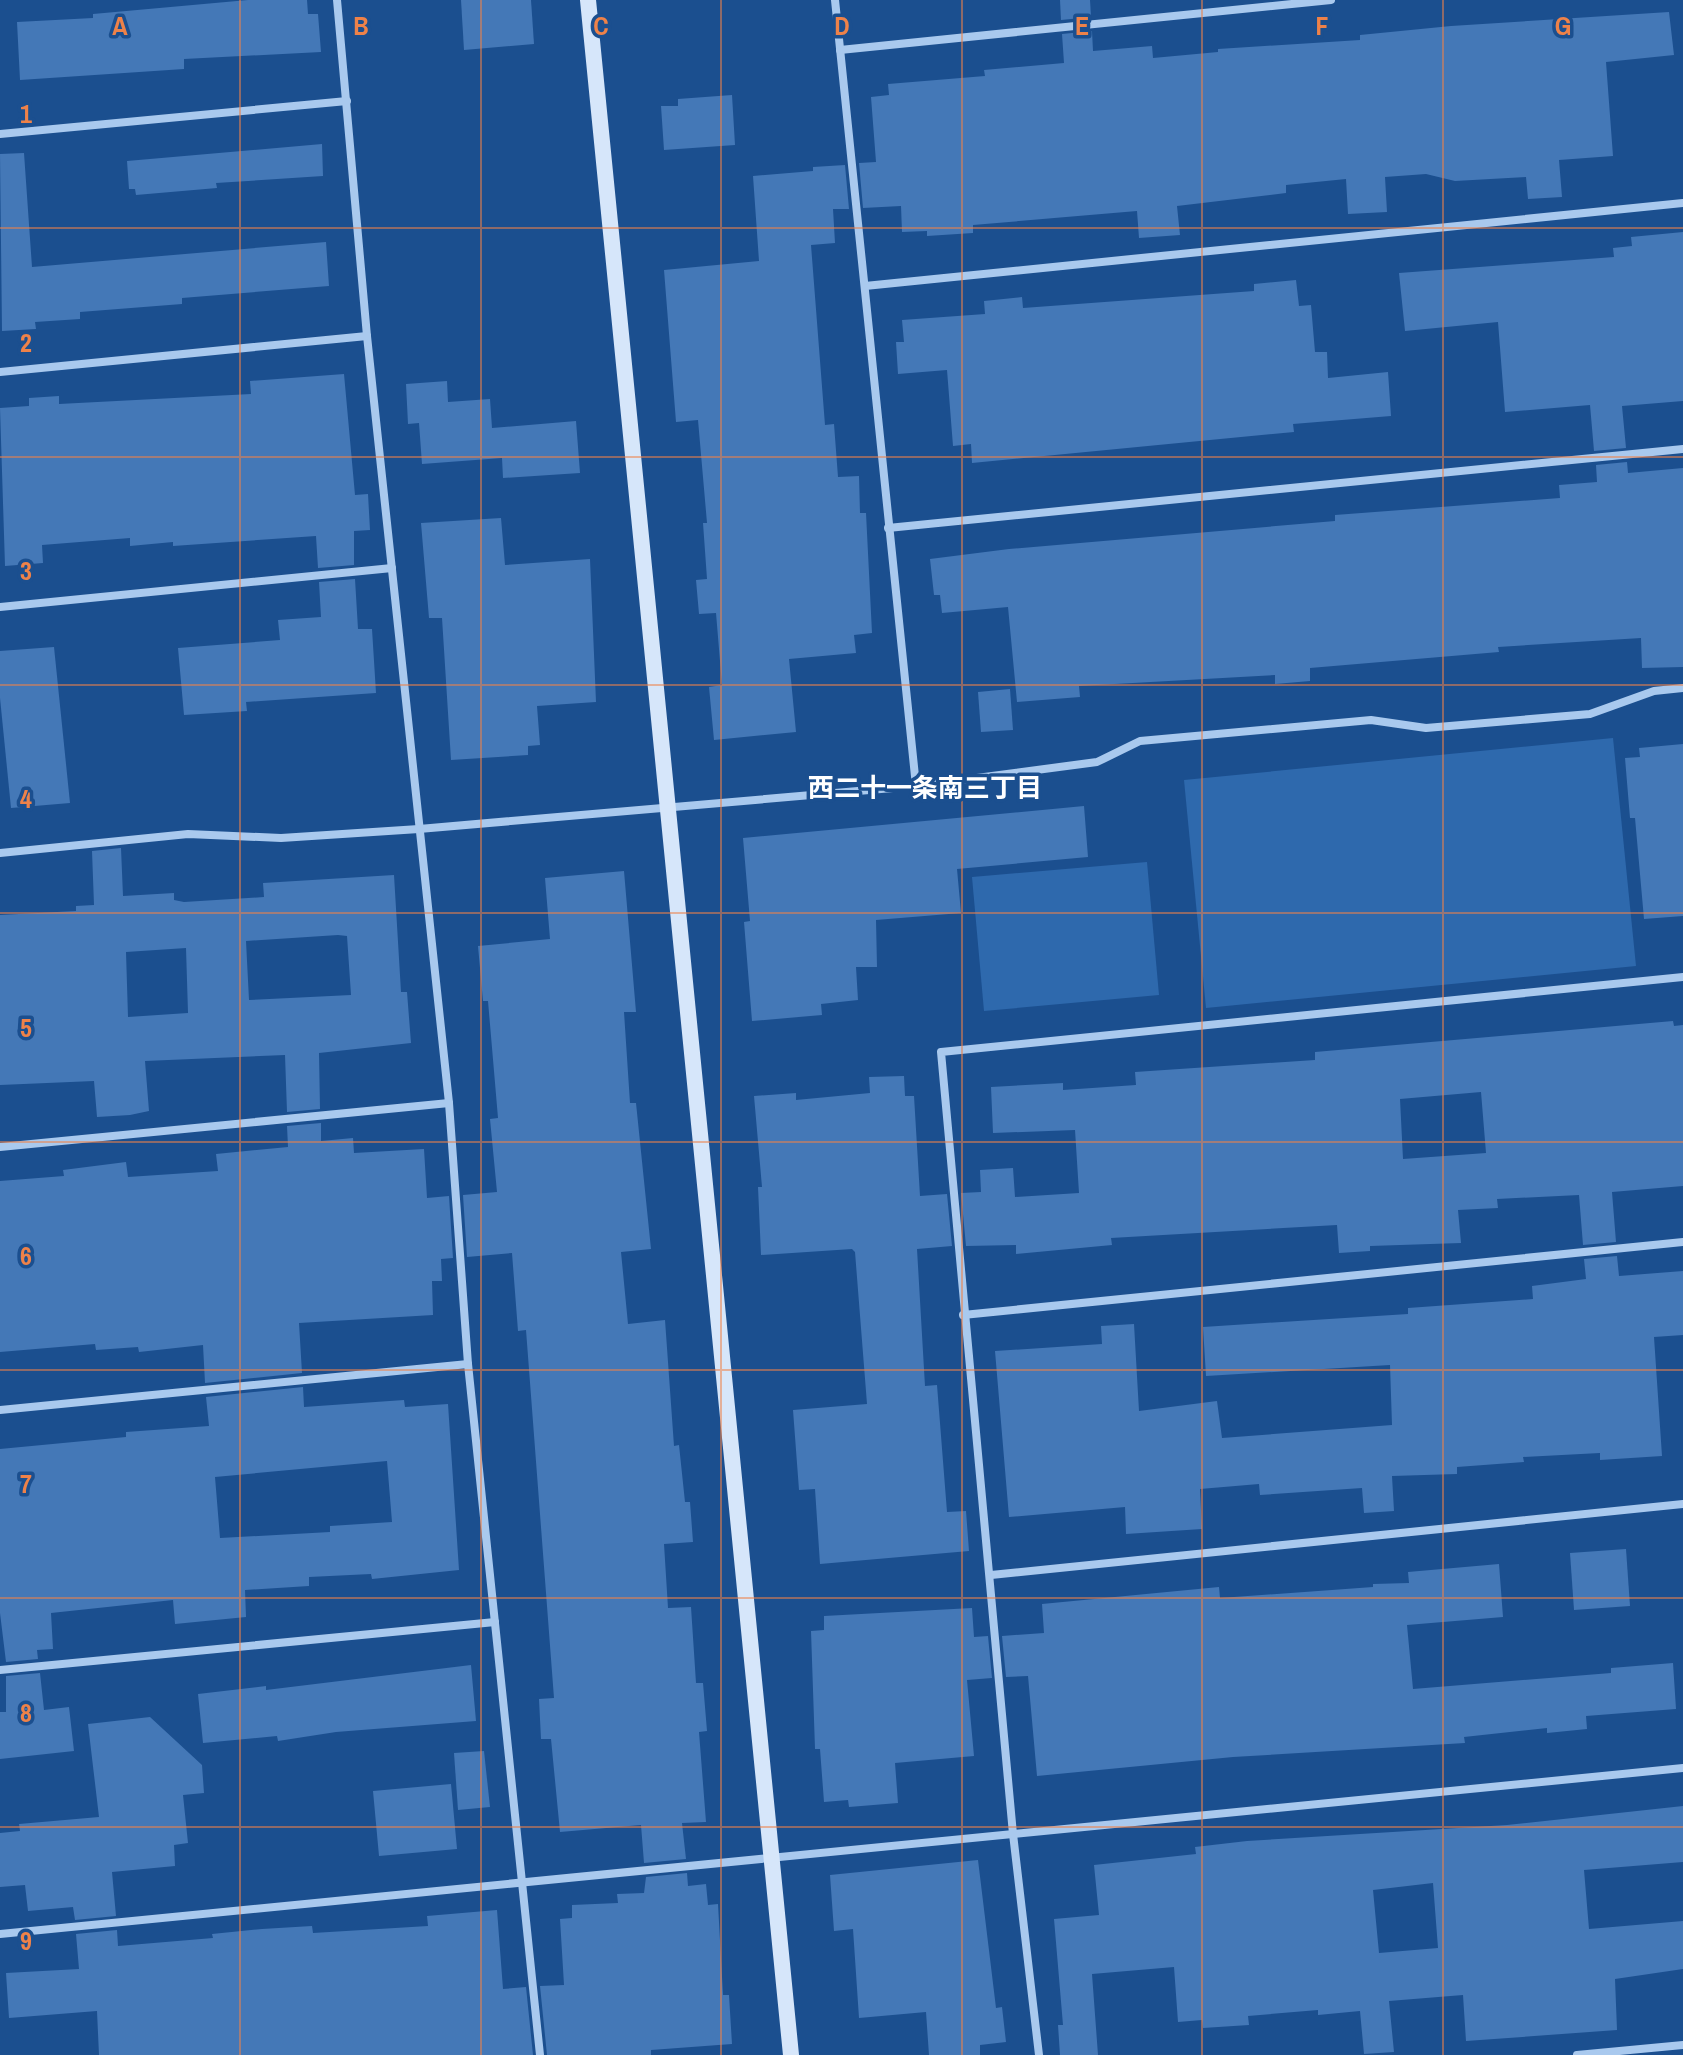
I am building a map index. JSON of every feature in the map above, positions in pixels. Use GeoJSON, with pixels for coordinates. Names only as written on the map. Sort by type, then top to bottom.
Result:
{"type":"FeatureCollection","features":[{"type":"Feature","properties":{"kind":"street"},"geometry":{"type":"LineString","coordinates":[[337,0],[367,336],[449,1103],[468,1364],[540,2055]]}},
{"type":"Feature","properties":{"kind":"street"},"geometry":{"type":"LineString","coordinates":[[588,0],[791,2055]]}},
{"type":"Feature","properties":{"kind":"street"},"geometry":{"type":"LineString","coordinates":[[835,0],[916,786]]}},
{"type":"Feature","properties":{"kind":"street"},"geometry":{"type":"LineString","coordinates":[[840,50],[1331,0]]}},
{"type":"Feature","properties":{"kind":"street"},"geometry":{"type":"LineString","coordinates":[[0,134],[347,101]]}},
{"type":"Feature","properties":{"kind":"street"},"geometry":{"type":"LineString","coordinates":[[865,286],[1683,203]]}},
{"type":"Feature","properties":{"kind":"street"},"geometry":{"type":"LineString","coordinates":[[0,372],[367,336]]}},
{"type":"Feature","properties":{"kind":"street"},"geometry":{"type":"LineString","coordinates":[[888,528],[1683,449]]}},
{"type":"Feature","properties":{"kind":"street"},"geometry":{"type":"LineString","coordinates":[[0,607],[392,568]]}},
{"type":"Feature","properties":{"kind":"street"},"geometry":{"type":"LineString","coordinates":[[0,853],[188,834],[281,838],[419,829],[916,786],[1097,762],[1140,741],[1371,720],[1426,728],[1590,714],[1654,691],[1683,688]]}},
{"type":"Feature","properties":{"kind":"street"},"geometry":{"type":"LineString","coordinates":[[1039,2055],[1013,1834],[941,1052],[1683,977]]}},
{"type":"Feature","properties":{"kind":"street"},"geometry":{"type":"LineString","coordinates":[[0,1147],[449,1103]]}},
{"type":"Feature","properties":{"kind":"street"},"geometry":{"type":"LineString","coordinates":[[963,1315],[1683,1242]]}},
{"type":"Feature","properties":{"kind":"street"},"geometry":{"type":"LineString","coordinates":[[0,1410],[468,1364]]}},
{"type":"Feature","properties":{"kind":"street"},"geometry":{"type":"LineString","coordinates":[[991,1575],[1683,1504]]}},
{"type":"Feature","properties":{"kind":"street"},"geometry":{"type":"LineString","coordinates":[[0,1670],[495,1622]]}},
{"type":"Feature","properties":{"kind":"street"},"geometry":{"type":"LineString","coordinates":[[0,1934],[1683,1768]]}},
{"type":"Feature","properties":{"kind":"street"},"geometry":{"type":"LineString","coordinates":[[1577,2055],[1683,2045]]}},
{"type":"Feature","properties":{"kind":"shaded area"},"geometry":{"type":"Polygon","coordinates":[[[1613,738],[1636,966],[1206,1008],[1184,780],[1613,738]]]}},
{"type":"Feature","properties":{"kind":"shaded area"},"geometry":{"type":"Polygon","coordinates":[[[1147,862],[1159,995],[984,1011],[972,877],[1147,862]]]}},
{"type":"Feature","properties":{"kind":"building"},"geometry":{"type":"Polygon","coordinates":[[[248,0],[307,0],[308,14],[318,14],[321,52],[184,59],[184,69],[20,80],[17,22],[93,18],[93,14],[248,0]]]}},
{"type":"Feature","properties":{"kind":"building"},"geometry":{"type":"Polygon","coordinates":[[[461,0],[531,0],[534,44],[464,50],[461,0]]]}},
{"type":"Feature","properties":{"kind":"building"},"geometry":{"type":"Polygon","coordinates":[[[1060,0],[1090,0],[1091,17],[1061,20],[1060,0]]]}},
{"type":"Feature","properties":{"kind":"building"},"geometry":{"type":"Polygon","coordinates":[[[1669,12],[1674,55],[1606,62],[1613,156],[1559,160],[1562,197],[1528,199],[1526,177],[1455,181],[1426,174],[1385,177],[1387,212],[1348,214],[1346,179],[1286,185],[1286,193],[1177,206],[1180,235],[1139,238],[1137,211],[973,225],[973,233],[927,236],[927,231],[902,232],[901,206],[863,208],[859,163],[876,162],[871,97],[889,95],[888,84],[985,76],[984,70],[1064,63],[1062,34],[1092,31],[1093,51],[1152,46],[1153,58],[1218,52],[1218,49],[1360,40],[1360,35],[1451,26],[1669,12]]]}},
{"type":"Feature","properties":{"kind":"building"},"geometry":{"type":"Polygon","coordinates":[[[732,95],[735,145],[664,150],[661,106],[678,106],[678,99],[732,95]]]}},
{"type":"Feature","properties":{"kind":"building"},"geometry":{"type":"Polygon","coordinates":[[[322,144],[323,176],[216,183],[217,188],[136,195],[135,189],[129,189],[127,161],[322,144]]]}},
{"type":"Feature","properties":{"kind":"building"},"geometry":{"type":"Polygon","coordinates":[[[24,153],[32,267],[326,242],[329,286],[182,298],[182,304],[80,312],[80,319],[35,322],[36,329],[2,331],[0,154],[24,153]]]}},
{"type":"Feature","properties":{"kind":"building"},"geometry":{"type":"Polygon","coordinates":[[[845,165],[849,209],[833,209],[835,243],[811,245],[825,425],[834,424],[838,477],[859,476],[860,513],[866,513],[872,633],[854,635],[856,653],[789,659],[796,732],[714,740],[709,687],[722,685],[716,613],[699,614],[696,580],[707,579],[703,523],[707,523],[698,420],[676,422],[664,270],[759,261],[753,176],[845,165]]]}},
{"type":"Feature","properties":{"kind":"building"},"geometry":{"type":"Polygon","coordinates":[[[1683,232],[1683,401],[1622,406],[1626,448],[1594,451],[1590,405],[1505,412],[1498,322],[1405,331],[1399,273],[1614,257],[1613,248],[1632,246],[1631,237],[1683,232]]]}},
{"type":"Feature","properties":{"kind":"building"},"geometry":{"type":"Polygon","coordinates":[[[1296,280],[1299,306],[1311,305],[1315,352],[1327,352],[1328,378],[1388,372],[1391,416],[1293,424],[1294,432],[972,463],[971,444],[953,446],[947,370],[898,374],[896,342],[904,342],[902,320],[985,314],[984,301],[1022,297],[1023,308],[1254,291],[1254,284],[1296,280]]]}},
{"type":"Feature","properties":{"kind":"building"},"geometry":{"type":"Polygon","coordinates":[[[344,374],[355,495],[368,494],[370,530],[354,531],[354,565],[318,568],[316,536],[173,546],[173,542],[130,546],[130,538],[42,545],[43,563],[5,566],[0,408],[29,406],[29,398],[59,396],[59,404],[251,394],[250,381],[344,374]]]}},
{"type":"Feature","properties":{"kind":"building"},"geometry":{"type":"Polygon","coordinates":[[[447,381],[448,402],[490,399],[492,428],[576,421],[580,473],[503,478],[502,458],[422,464],[419,423],[408,424],[406,384],[447,381]]]}},
{"type":"Feature","properties":{"kind":"building"},"geometry":{"type":"Polygon","coordinates":[[[1627,462],[1628,473],[1683,468],[1683,667],[1642,668],[1641,638],[1498,647],[1499,652],[1310,668],[1310,681],[1275,684],[1275,675],[1079,686],[1080,697],[1017,702],[1008,607],[942,613],[940,595],[934,595],[930,559],[1009,549],[1335,521],[1335,515],[1560,498],[1559,485],[1597,482],[1596,465],[1627,462]]]}},
{"type":"Feature","properties":{"kind":"building"},"geometry":{"type":"Polygon","coordinates":[[[501,518],[505,565],[590,559],[596,702],[537,706],[540,745],[528,746],[528,755],[451,760],[442,618],[429,618],[421,523],[501,518]]]}},
{"type":"Feature","properties":{"kind":"building"},"geometry":{"type":"Polygon","coordinates":[[[355,579],[358,629],[372,629],[376,693],[246,702],[247,711],[184,715],[178,648],[280,640],[278,620],[321,617],[319,582],[355,579]]]}},
{"type":"Feature","properties":{"kind":"building"},"geometry":{"type":"Polygon","coordinates":[[[54,647],[70,803],[11,808],[0,698],[0,651],[54,647]]]}},
{"type":"Feature","properties":{"kind":"building"},"geometry":{"type":"Polygon","coordinates":[[[1010,689],[1013,730],[981,732],[978,692],[1010,689]]]}},
{"type":"Feature","properties":{"kind":"building"},"geometry":{"type":"Polygon","coordinates":[[[1683,744],[1683,916],[1644,919],[1635,818],[1630,818],[1625,758],[1640,757],[1639,748],[1683,744]]]}},
{"type":"Feature","properties":{"kind":"building"},"geometry":{"type":"Polygon","coordinates":[[[1084,806],[1088,857],[957,869],[961,913],[876,920],[877,967],[856,967],[858,1000],[821,1004],[822,1015],[752,1021],[744,922],[750,921],[743,838],[1084,806]]]}},
{"type":"Feature","properties":{"kind":"building"},"geometry":{"type":"Polygon","coordinates":[[[121,848],[123,896],[174,893],[174,900],[184,902],[264,897],[263,883],[394,875],[401,992],[407,992],[411,1043],[319,1053],[320,1109],[287,1112],[285,1055],[145,1061],[149,1111],[130,1115],[97,1117],[94,1081],[0,1085],[0,915],[76,911],[76,906],[94,905],[92,851],[121,848]],[[347,936],[246,941],[249,1000],[351,995],[347,936]],[[186,948],[126,952],[128,1017],[188,1013],[186,948]]]}},
{"type":"Feature","properties":{"kind":"building"},"geometry":{"type":"Polygon","coordinates":[[[624,871],[636,1012],[624,1012],[630,1103],[636,1103],[651,1249],[621,1252],[628,1324],[665,1320],[674,1446],[679,1445],[685,1502],[690,1502],[693,1542],[664,1544],[668,1608],[691,1607],[696,1683],[703,1683],[707,1731],[699,1732],[706,1822],[682,1823],[686,1859],[644,1863],[641,1825],[560,1832],[551,1739],[541,1739],[539,1699],[554,1698],[526,1330],[518,1331],[512,1253],[467,1257],[463,1195],[497,1192],[490,1119],[498,1118],[488,1001],[483,1001],[478,946],[550,939],[545,878],[624,871]]]}},
{"type":"Feature","properties":{"kind":"building"},"geometry":{"type":"Polygon","coordinates":[[[1673,1021],[1674,1026],[1683,1025],[1683,1186],[1612,1192],[1616,1242],[1583,1245],[1579,1195],[1497,1199],[1498,1208],[1458,1210],[1461,1243],[1370,1246],[1370,1251],[1339,1253],[1337,1225],[1111,1238],[1112,1245],[1016,1254],[1016,1245],[966,1246],[961,1193],[981,1192],[980,1170],[1013,1168],[1015,1197],[1079,1193],[1075,1130],[993,1133],[991,1087],[1063,1083],[1063,1090],[1136,1085],[1135,1072],[1315,1060],[1315,1052],[1673,1021]],[[1481,1092],[1400,1099],[1403,1159],[1486,1153],[1481,1092]]]}},
{"type":"Feature","properties":{"kind":"building"},"geometry":{"type":"Polygon","coordinates":[[[904,1076],[905,1096],[914,1096],[920,1196],[947,1194],[952,1246],[917,1249],[925,1386],[937,1385],[947,1512],[966,1511],[969,1551],[820,1564],[815,1489],[799,1490],[793,1410],[867,1404],[855,1252],[852,1249],[761,1255],[758,1187],[762,1187],[754,1096],[796,1093],[796,1100],[870,1093],[869,1077],[904,1076]]]}},
{"type":"Feature","properties":{"kind":"building"},"geometry":{"type":"Polygon","coordinates":[[[321,1123],[321,1141],[353,1138],[354,1153],[424,1149],[427,1198],[449,1196],[453,1258],[441,1259],[442,1281],[432,1281],[433,1315],[299,1323],[302,1373],[205,1383],[203,1345],[139,1352],[138,1347],[96,1350],[95,1344],[0,1352],[0,1181],[64,1176],[63,1170],[126,1162],[128,1177],[218,1171],[216,1154],[288,1147],[287,1126],[321,1123]]]}},
{"type":"Feature","properties":{"kind":"building"},"geometry":{"type":"Polygon","coordinates":[[[1617,1256],[1619,1276],[1683,1271],[1683,1335],[1654,1337],[1662,1456],[1600,1460],[1600,1453],[1523,1457],[1524,1462],[1457,1467],[1457,1474],[1392,1476],[1394,1511],[1364,1513],[1362,1488],[1260,1495],[1259,1484],[1200,1489],[1202,1529],[1126,1534],[1125,1507],[1009,1517],[995,1351],[1102,1344],[1101,1326],[1134,1324],[1139,1411],[1217,1401],[1222,1438],[1392,1425],[1390,1365],[1206,1376],[1203,1327],[1408,1314],[1408,1308],[1533,1299],[1532,1286],[1586,1279],[1584,1259],[1617,1256]]]}},
{"type":"Feature","properties":{"kind":"building"},"geometry":{"type":"Polygon","coordinates":[[[303,1387],[304,1407],[404,1400],[405,1407],[448,1404],[459,1570],[372,1579],[371,1574],[309,1577],[309,1586],[245,1590],[246,1617],[175,1624],[173,1600],[51,1613],[53,1649],[37,1650],[38,1659],[6,1662],[0,1613],[0,1449],[126,1437],[126,1432],[209,1426],[206,1397],[303,1387]],[[387,1461],[215,1477],[220,1538],[330,1532],[330,1526],[392,1522],[387,1461]]]}},
{"type":"Feature","properties":{"kind":"building"},"geometry":{"type":"Polygon","coordinates":[[[1626,1549],[1630,1606],[1574,1610],[1570,1553],[1626,1549]]]}},
{"type":"Feature","properties":{"kind":"building"},"geometry":{"type":"Polygon","coordinates":[[[1499,1564],[1503,1617],[1407,1625],[1413,1689],[1611,1673],[1611,1668],[1673,1663],[1676,1709],[1586,1716],[1587,1729],[1547,1733],[1547,1728],[1464,1737],[1465,1743],[1233,1757],[1037,1776],[1028,1676],[1006,1677],[1002,1636],[1044,1633],[1042,1604],[1219,1587],[1220,1598],[1373,1587],[1373,1584],[1409,1583],[1408,1572],[1499,1564]]]}},
{"type":"Feature","properties":{"kind":"building"},"geometry":{"type":"Polygon","coordinates":[[[972,1608],[974,1637],[988,1636],[992,1678],[967,1680],[974,1756],[895,1763],[898,1803],[849,1807],[848,1800],[824,1802],[820,1749],[815,1749],[811,1631],[824,1630],[824,1616],[972,1608]]]}},
{"type":"Feature","properties":{"kind":"building"},"geometry":{"type":"Polygon","coordinates":[[[471,1665],[476,1721],[336,1732],[278,1741],[277,1736],[203,1743],[198,1694],[266,1686],[266,1690],[471,1665]]]}},
{"type":"Feature","properties":{"kind":"building"},"geometry":{"type":"Polygon","coordinates":[[[40,1673],[44,1710],[69,1707],[74,1751],[0,1759],[0,1712],[6,1712],[6,1676],[40,1673]]]}},
{"type":"Feature","properties":{"kind":"building"},"geometry":{"type":"Polygon","coordinates":[[[150,1717],[202,1765],[204,1793],[183,1795],[188,1843],[174,1845],[175,1866],[112,1872],[116,1916],[75,1920],[73,1907],[28,1911],[25,1885],[0,1887],[0,1833],[20,1831],[19,1824],[99,1817],[88,1724],[150,1717]]]}},
{"type":"Feature","properties":{"kind":"building"},"geometry":{"type":"Polygon","coordinates":[[[484,1751],[490,1807],[458,1810],[454,1753],[484,1751]]]}},
{"type":"Feature","properties":{"kind":"building"},"geometry":{"type":"Polygon","coordinates":[[[451,1784],[457,1849],[379,1856],[373,1791],[451,1784]]]}},
{"type":"Feature","properties":{"kind":"building"},"geometry":{"type":"Polygon","coordinates":[[[1683,1806],[1683,1862],[1584,1870],[1589,1929],[1683,1921],[1683,1969],[1615,1979],[1617,2030],[1466,2041],[1463,1995],[1389,2001],[1394,2052],[1364,2054],[1360,2011],[1318,2015],[1318,2010],[1248,2016],[1249,2025],[1203,2028],[1202,2020],[1178,2022],[1174,1967],[1092,1974],[1098,2055],[1060,2055],[1058,2025],[1063,2025],[1054,1919],[1099,1915],[1094,1865],[1196,1854],[1195,1847],[1247,1841],[1507,1825],[1683,1806]],[[1433,1883],[1373,1890],[1379,1953],[1438,1948],[1433,1883]]]}},
{"type":"Feature","properties":{"kind":"building"},"geometry":{"type":"Polygon","coordinates":[[[978,1860],[996,2008],[1002,2007],[1006,2042],[980,2045],[980,2055],[929,2055],[926,2012],[859,2018],[853,1929],[834,1931],[830,1875],[978,1860]]]}},
{"type":"Feature","properties":{"kind":"building"},"geometry":{"type":"Polygon","coordinates":[[[687,1873],[688,1886],[706,1884],[708,1905],[718,1904],[723,1995],[729,1995],[732,2044],[651,2050],[651,2055],[547,2055],[540,1986],[564,1985],[560,1919],[572,1918],[572,1905],[618,1903],[617,1894],[644,1893],[646,1877],[687,1873]]]}},
{"type":"Feature","properties":{"kind":"building"},"geometry":{"type":"Polygon","coordinates":[[[497,1910],[503,1989],[526,1987],[533,2055],[99,2055],[97,2011],[9,2018],[6,1973],[79,1969],[76,1934],[117,1930],[118,1946],[213,1938],[212,1934],[262,1929],[312,1926],[313,1933],[428,1926],[427,1916],[497,1910]]]}},
{"type":"Feature","properties":{"kind":"district","name":"西二十一条南三丁目"},"geometry":{"type":"Point","coordinates":[925,787]}}]}
